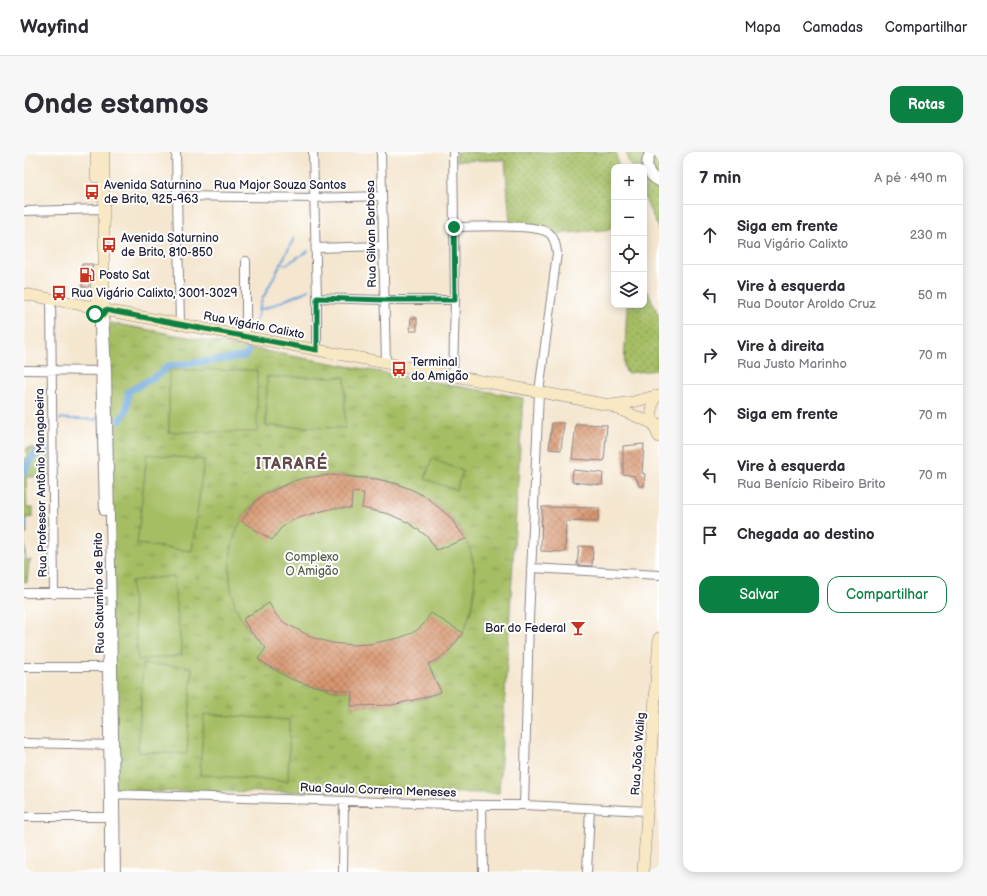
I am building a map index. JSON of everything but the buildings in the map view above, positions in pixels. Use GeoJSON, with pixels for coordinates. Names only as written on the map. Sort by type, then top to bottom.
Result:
{"type":"FeatureCollection","features":[{"type":"Feature","properties":{"kind":"main road","name":"Rua Satumino de Brito"},"geometry":{"type":"LineString","coordinates":[[96,152],[100,209],[100,309]]}},
{"type":"Feature","properties":{"kind":"main road","name":"Rua Satumino de Brito"},"geometry":{"type":"LineString","coordinates":[[100,209],[104,152]]}},
{"type":"Feature","properties":{"kind":"main road","name":"Rua Vigário Calixto"},"geometry":{"type":"LineString","coordinates":[[24,294],[609,405],[656,424]]}},
{"type":"Feature","properties":{"kind":"main road","name":"Rua Vigário Calixto"},"geometry":{"type":"LineString","coordinates":[[609,405],[633,402],[658,394]]}},
{"type":"Feature","properties":{"kind":"main road"},"geometry":{"type":"LineString","coordinates":[[658,394],[651,410],[659,437]]}},
{"type":"Feature","properties":{"kind":"main road","name":"Rua João Walig"},"geometry":{"type":"LineString","coordinates":[[643,872],[647,811],[656,732],[659,638]]}},
{"type":"Feature","properties":{"kind":"street"},"geometry":{"type":"LineString","coordinates":[[176,152],[180,323]]}},
{"type":"Feature","properties":{"kind":"street"},"geometry":{"type":"LineString","coordinates":[[313,152],[317,350]]}},
{"type":"Feature","properties":{"kind":"street","name":"Rua Gilvan Barbosa"},"geometry":{"type":"LineString","coordinates":[[381,152],[382,246],[386,363]]}},
{"type":"Feature","properties":{"kind":"street"},"geometry":{"type":"LineString","coordinates":[[452,152],[455,300],[452,375]]}},
{"type":"Feature","properties":{"kind":"street"},"geometry":{"type":"LineString","coordinates":[[650,153],[647,161],[649,172],[659,181]]}},
{"type":"Feature","properties":{"kind":"street","name":"Rua Major Souza Santos"},"geometry":{"type":"LineString","coordinates":[[178,196],[314,198],[382,196]]}},
{"type":"Feature","properties":{"kind":"street"},"geometry":{"type":"LineString","coordinates":[[24,211],[100,209]]}},
{"type":"Feature","properties":{"kind":"street"},"geometry":{"type":"LineString","coordinates":[[454,227],[506,227],[544,230],[553,237],[556,247],[556,260],[539,392],[524,805]]}},
{"type":"Feature","properties":{"kind":"street"},"geometry":{"type":"LineString","coordinates":[[316,248],[382,246]]}},
{"type":"Feature","properties":{"kind":"street"},"geometry":{"type":"LineString","coordinates":[[246,262],[246,336]]}},
{"type":"Feature","properties":{"kind":"street"},"geometry":{"type":"LineString","coordinates":[[317,298],[455,300]]}},
{"type":"Feature","properties":{"kind":"street","name":"Rua Professor Antônio Mangabeira"},"geometry":{"type":"LineString","coordinates":[[51,299],[54,594]]}},
{"type":"Feature","properties":{"kind":"street","name":"Rua Satumino de Brito"},"geometry":{"type":"LineString","coordinates":[[100,309],[104,371],[112,794],[116,872]]}},
{"type":"Feature","properties":{"kind":"street"},"geometry":{"type":"LineString","coordinates":[[24,370],[104,371]]}},
{"type":"Feature","properties":{"kind":"street"},"geometry":{"type":"LineString","coordinates":[[532,568],[659,575]]}},
{"type":"Feature","properties":{"kind":"street"},"geometry":{"type":"LineString","coordinates":[[24,594],[109,593]]}},
{"type":"Feature","properties":{"kind":"street"},"geometry":{"type":"LineString","coordinates":[[24,667],[110,667]]}},
{"type":"Feature","properties":{"kind":"street"},"geometry":{"type":"LineString","coordinates":[[24,743],[111,745]]}},
{"type":"Feature","properties":{"kind":"street","name":"Rua Satumino de Brito"},"geometry":{"type":"LineString","coordinates":[[109,872],[109,817],[112,794]]}},
{"type":"Feature","properties":{"kind":"street","name":"Rua Saulo Correira Meneses"},"geometry":{"type":"LineString","coordinates":[[112,794],[344,800],[482,806],[524,805],[647,811]]}},
{"type":"Feature","properties":{"kind":"street"},"geometry":{"type":"LineString","coordinates":[[343,872],[344,800]]}},
{"type":"Feature","properties":{"kind":"street"},"geometry":{"type":"LineString","coordinates":[[482,806],[483,872]]}},
{"type":"Feature","properties":{"kind":"street"},"geometry":{"type":"LineString","coordinates":[[587,872],[590,808]]}},
{"type":"Feature","properties":{"kind":"street"},"geometry":{"type":"LineString","coordinates":[[24,817],[109,817]]}},
{"type":"Feature","properties":{"kind":"green space"},"geometry":{"type":"Polygon","coordinates":[[[456,152],[616,152],[618,164],[611,164],[611,229],[555,234],[549,229],[510,223],[505,160],[456,161],[456,152]]]}},
{"type":"Feature","properties":{"kind":"green space"},"geometry":{"type":"Polygon","coordinates":[[[627,152],[647,152],[659,186],[659,230],[647,204],[647,164],[630,164],[627,158],[627,152]]]}},
{"type":"Feature","properties":{"kind":"green space"},"geometry":{"type":"Polygon","coordinates":[[[654,152],[659,152],[659,179],[654,176],[649,160],[654,152]]]}},
{"type":"Feature","properties":{"kind":"green space"},"geometry":{"type":"Polygon","coordinates":[[[648,292],[659,316],[657,370],[627,373],[624,367],[627,308],[647,308],[648,292]]]}},
{"type":"Feature","properties":{"kind":"green space","name":"Complexo O Amigão"},"geometry":{"type":"Polygon","coordinates":[[[105,322],[523,398],[499,793],[115,791],[105,322]]]}},
{"type":"Feature","properties":{"kind":"green space"},"geometry":{"type":"Polygon","coordinates":[[[169,370],[257,370],[257,432],[169,432],[169,370]]]}},
{"type":"Feature","properties":{"kind":"green space"},"geometry":{"type":"Polygon","coordinates":[[[267,377],[345,377],[345,428],[266,426],[267,377]]]}},
{"type":"Feature","properties":{"kind":"green space"},"geometry":{"type":"Polygon","coordinates":[[[49,447],[50,476],[26,477],[27,508],[33,508],[33,517],[26,518],[27,534],[24,535],[24,458],[27,458],[27,448],[49,447]]]}},
{"type":"Feature","properties":{"kind":"green space"},"geometry":{"type":"Polygon","coordinates":[[[147,454],[204,460],[192,551],[137,544],[147,454]]]}},
{"type":"Feature","properties":{"kind":"green space"},"geometry":{"type":"Polygon","coordinates":[[[432,459],[463,471],[456,490],[425,479],[432,459]]]}},
{"type":"Feature","properties":{"kind":"green space"},"geometry":{"type":"Polygon","coordinates":[[[330,475],[383,479],[399,484],[435,503],[449,516],[460,530],[468,546],[473,563],[475,583],[470,614],[463,632],[445,654],[428,665],[441,692],[397,704],[351,706],[352,691],[327,689],[302,683],[279,673],[258,659],[267,647],[256,638],[242,621],[236,608],[231,588],[230,561],[235,534],[247,510],[256,501],[272,490],[291,482],[330,475]]]}},
{"type":"Feature","properties":{"kind":"green space"},"geometry":{"type":"Polygon","coordinates":[[[24,535],[26,560],[31,560],[29,563],[27,582],[24,582],[24,535]]]}},
{"type":"Feature","properties":{"kind":"green space"},"geometry":{"type":"Polygon","coordinates":[[[173,576],[182,655],[138,660],[131,581],[173,576]]]}},
{"type":"Feature","properties":{"kind":"green space"},"geometry":{"type":"Polygon","coordinates":[[[143,664],[192,667],[187,754],[138,752],[143,664]]]}},
{"type":"Feature","properties":{"kind":"green space"},"geometry":{"type":"Polygon","coordinates":[[[204,714],[290,720],[288,781],[200,775],[204,714]]]}},
{"type":"Feature","properties":{"kind":"waterway"},"geometry":{"type":"LineString","coordinates":[[256,322],[262,300],[294,238]]}},
{"type":"Feature","properties":{"kind":"waterway"},"geometry":{"type":"LineString","coordinates":[[282,263],[285,265],[308,251]]}},
{"type":"Feature","properties":{"kind":"waterway"},"geometry":{"type":"LineString","coordinates":[[258,309],[264,309],[309,290]]}},
{"type":"Feature","properties":{"kind":"waterway"},"geometry":{"type":"LineString","coordinates":[[119,421],[127,408],[128,392],[161,373],[168,366],[242,357],[248,352]]}},
{"type":"Feature","properties":{"kind":"waterway"},"geometry":{"type":"LineString","coordinates":[[60,420],[61,418],[95,420],[98,417]]}},
{"type":"Feature","properties":{"kind":"waterway"},"geometry":{"type":"LineString","coordinates":[[24,472],[36,454],[39,451],[47,449]]}},
{"type":"Feature","properties":{"kind":"place","name":"Avenida Saturnino de Brito, 925-963"},"geometry":{"type":"Point","coordinates":[92,192]}},
{"type":"Feature","properties":{"kind":"place","name":"Avenida Saturnino de Brito, 810-850"},"geometry":{"type":"Point","coordinates":[109,245]}},
{"type":"Feature","properties":{"kind":"place","name":"Posto Sat"},"geometry":{"type":"Point","coordinates":[87,275]}},
{"type":"Feature","properties":{"kind":"place","name":"Rua Vigário Calixto, 3001-3029"},"geometry":{"type":"Point","coordinates":[59,293]}},
{"type":"Feature","properties":{"kind":"place","name":"Terminal do Amigão"},"geometry":{"type":"Point","coordinates":[399,369]}},
{"type":"Feature","properties":{"kind":"place","name":"Bar do Federal"},"geometry":{"type":"Point","coordinates":[578,628]}},
{"type":"Feature","properties":{"kind":"district","name":"ITARARÉ"},"geometry":{"type":"Point","coordinates":[292,463]}},
{"type":"Feature","properties":{"kind":"route"},"geometry":{"type":"LineString","coordinates":[[95,314],[96,316],[100,316],[104,314],[105,310],[317,350],[317,298],[455,300],[454,227]]}}]}
